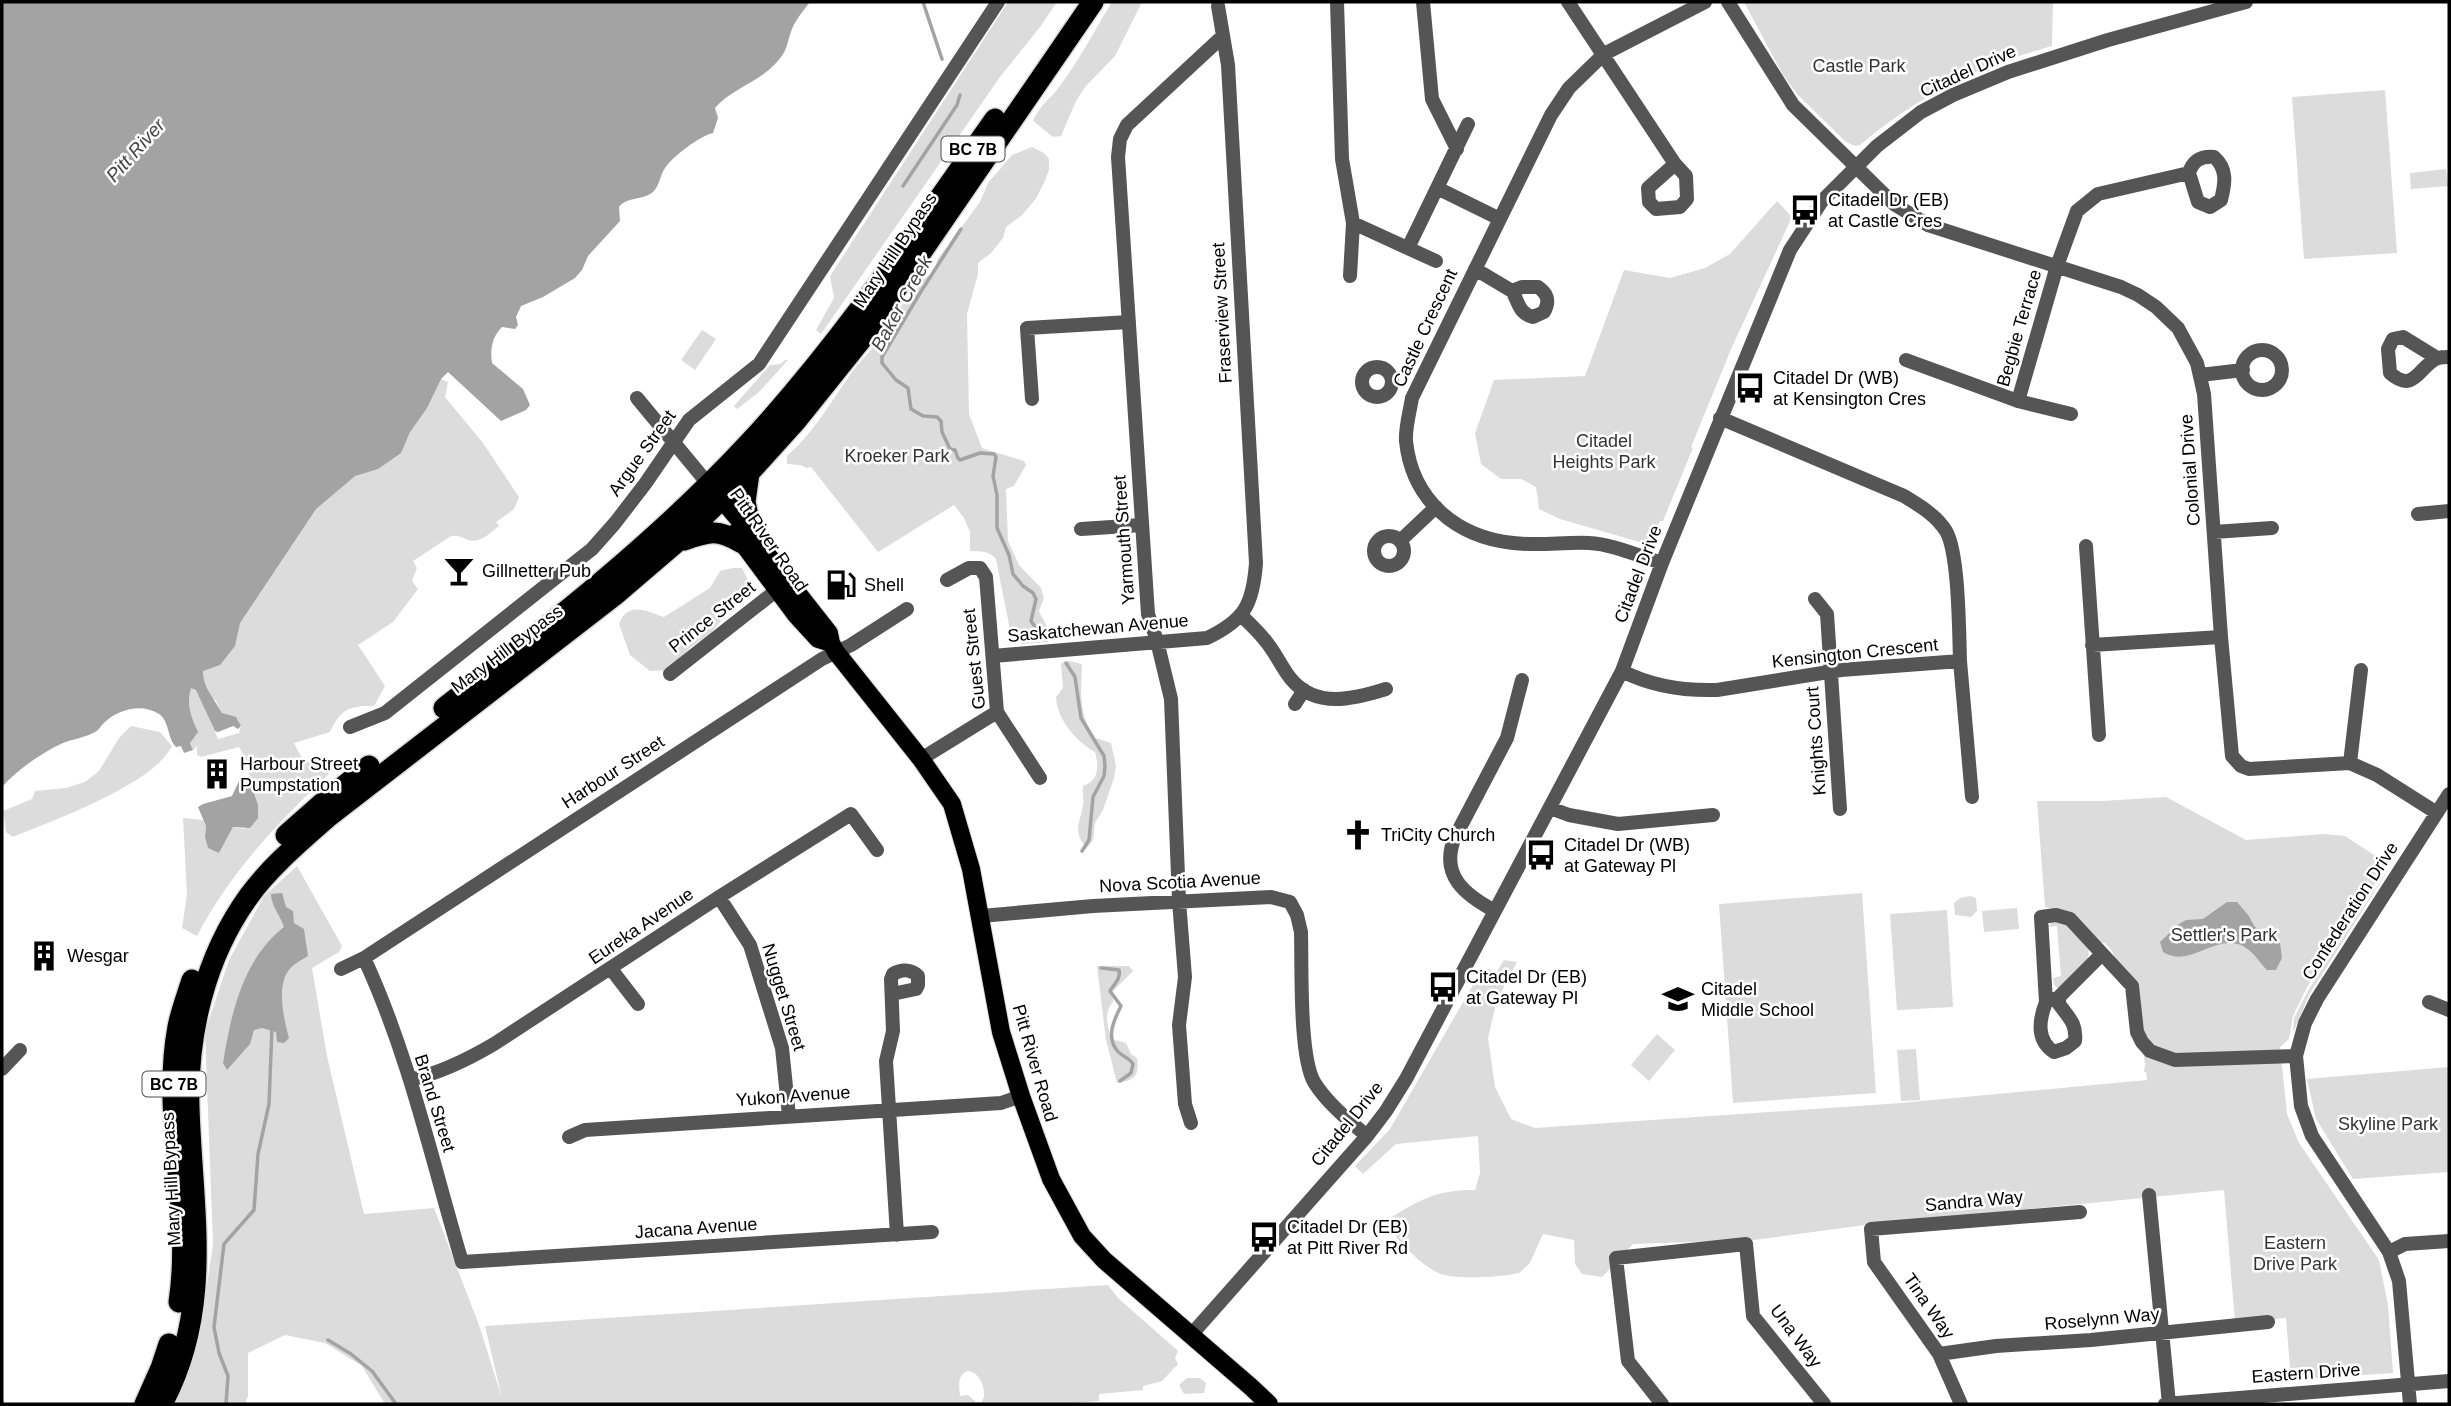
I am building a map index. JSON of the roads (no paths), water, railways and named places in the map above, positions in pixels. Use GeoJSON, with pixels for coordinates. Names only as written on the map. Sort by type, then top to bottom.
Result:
{"type":"FeatureCollection","features":[{"type":"Feature","properties":{"kind":"highway","name":"Mary Hill Bypass"},"geometry":{"type":"LineString","coordinates":[[162,1404],[174,1377],[190,1324],[198,1258],[189,1107],[189,1066],[193,1031],[200,999],[226,933],[250,896],[286,853],[615,595],[678,541],[827,353],[1075,2]]}},
{"type":"Feature","properties":{"kind":"highway","name":"Mary Hill Bypass"},"geometry":{"type":"LineString","coordinates":[[145,1404],[170,1343],[180,1295],[182,1221],[173,1105],[178,1027],[200,956],[214,926],[239,887],[275,845],[311,813],[636,552],[749,473],[796,421],[869,329],[1093,2]]}},
{"type":"Feature","properties":{"kind":"highway"},"geometry":{"type":"LineString","coordinates":[[678,541],[716,531],[747,539],[745,502],[749,473]]}},
{"type":"Feature","properties":{"kind":"main road","name":"Pitt River Road"},"geometry":{"type":"LineString","coordinates":[[716,496],[786,590],[818,639],[834,648],[921,759],[952,804],[964,840],[981,916],[1001,1032],[1044,1163],[1082,1236],[1104,1260],[1269,1404]]}},
{"type":"Feature","properties":{"kind":"street","name":"Argue Street"},"geometry":{"type":"LineString","coordinates":[[350,727],[385,713],[582,558],[615,523],[696,413],[746,376],[764,358],[998,2]]}},
{"type":"Feature","properties":{"kind":"street"},"geometry":{"type":"LineString","coordinates":[[1338,2],[1342,159],[1353,223],[1350,276]]}},
{"type":"Feature","properties":{"kind":"street"},"geometry":{"type":"LineString","coordinates":[[1423,2],[1432,99],[1457,149]]}},
{"type":"Feature","properties":{"kind":"street"},"geometry":{"type":"LineString","coordinates":[[1567,2],[1675,164]]}},
{"type":"Feature","properties":{"kind":"street","name":"Castle Crescent"},"geometry":{"type":"LineString","coordinates":[[1662,562],[1592,543],[1514,543],[1481,537],[1451,522],[1423,494],[1412,469],[1405,439],[1412,398],[1551,115],[1569,88],[1604,54],[1705,2]]}},
{"type":"Feature","properties":{"kind":"street"},"geometry":{"type":"LineString","coordinates":[[1728,2],[1793,104],[1856,168]]}},
{"type":"Feature","properties":{"kind":"street","name":"Citadel Drive"},"geometry":{"type":"LineString","coordinates":[[1191,1335],[1367,1136],[1406,1079],[1622,671],[1662,562],[1790,250],[1822,201],[1877,146],[1921,112],[1971,87],[2008,72],[2108,40],[2246,2]]}},
{"type":"Feature","properties":{"kind":"street","name":"Fraserview Street"},"geometry":{"type":"LineString","coordinates":[[1218,6],[1228,65],[1256,563],[1254,587],[1241,615]]}},
{"type":"Feature","properties":{"kind":"street","name":"Yarmouth Street"},"geometry":{"type":"LineString","coordinates":[[1191,1123],[1185,1104],[1179,1025],[1185,977],[1179,901],[1171,699],[1149,614],[1118,157],[1120,139],[1127,125],[1223,36]]}},
{"type":"Feature","properties":{"kind":"street"},"geometry":{"type":"LineString","coordinates":[[1408,248],[1468,124]]}},
{"type":"Feature","properties":{"kind":"street","name":"Colonial Drive"},"geometry":{"type":"LineString","coordinates":[[1856,168],[1894,204],[1917,220],[2121,287],[2156,307],[2178,328],[2200,375],[2230,748],[2236,762],[2249,769],[2350,763],[2377,775],[2437,814]]}},
{"type":"Feature","properties":{"kind":"street","name":"Begbie Terrace"},"geometry":{"type":"LineString","coordinates":[[2018,401],[2057,266],[2077,211],[2098,194],[2189,173]]}},
{"type":"Feature","properties":{"kind":"street"},"geometry":{"type":"LineString","coordinates":[[1437,188],[1500,219]]}},
{"type":"Feature","properties":{"kind":"street","name":"Castle Crescent"},"geometry":{"type":"LineString","coordinates":[[1353,223],[1437,261]]}},
{"type":"Feature","properties":{"kind":"street"},"geometry":{"type":"LineString","coordinates":[[1475,269],[1513,291]]}},
{"type":"Feature","properties":{"kind":"street"},"geometry":{"type":"LineString","coordinates":[[1032,398],[1027,328],[1129,321]]}},
{"type":"Feature","properties":{"kind":"street","name":"Begbie Terrace"},"geometry":{"type":"LineString","coordinates":[[1906,360],[2018,401],[2071,414]]}},
{"type":"Feature","properties":{"kind":"street"},"geometry":{"type":"LineString","coordinates":[[2200,375],[2242,370]]}},
{"type":"Feature","properties":{"kind":"street"},"geometry":{"type":"LineString","coordinates":[[1392,387],[1412,398]]}},
{"type":"Feature","properties":{"kind":"street","name":"Pitt River Road"},"geometry":{"type":"LineString","coordinates":[[637,398],[716,496]]}},
{"type":"Feature","properties":{"kind":"street","name":"Kensington Crescent"},"geometry":{"type":"LineString","coordinates":[[1622,671],[1639,680],[1698,690],[1717,690],[1831,671],[1960,661],[1954,552],[1946,531],[1928,510],[1904,496],[1720,418]]}},
{"type":"Feature","properties":{"kind":"street"},"geometry":{"type":"LineString","coordinates":[[1400,541],[1436,507]]}},
{"type":"Feature","properties":{"kind":"street"},"geometry":{"type":"LineString","coordinates":[[2418,514],[2449,511]]}},
{"type":"Feature","properties":{"kind":"street"},"geometry":{"type":"LineString","coordinates":[[1081,529],[1142,525]]}},
{"type":"Feature","properties":{"kind":"street"},"geometry":{"type":"LineString","coordinates":[[2214,532],[2272,528]]}},
{"type":"Feature","properties":{"kind":"street"},"geometry":{"type":"LineString","coordinates":[[2086,546],[2099,734]]}},
{"type":"Feature","properties":{"kind":"street","name":"Guest Street"},"geometry":{"type":"LineString","coordinates":[[947,580],[969,568],[980,568],[985,577],[997,712],[1040,778]]}},
{"type":"Feature","properties":{"kind":"street","name":"Prince Street"},"geometry":{"type":"LineString","coordinates":[[670,674],[786,590]]}},
{"type":"Feature","properties":{"kind":"street","name":"Knights Court"},"geometry":{"type":"LineString","coordinates":[[1815,598],[1827,614],[1840,809]]}},
{"type":"Feature","properties":{"kind":"street","name":"Harbour Street"},"geometry":{"type":"LineString","coordinates":[[341,969],[364,958],[834,648],[907,609]]}},
{"type":"Feature","properties":{"kind":"street"},"geometry":{"type":"LineString","coordinates":[[1241,615],[1265,640],[1292,680],[1310,695],[1335,700],[1356,699],[1387,689]]}},
{"type":"Feature","properties":{"kind":"street","name":"Saskatchewan Avenue"},"geometry":{"type":"LineString","coordinates":[[992,656],[1207,638],[1229,628],[1241,615]]}},
{"type":"Feature","properties":{"kind":"street"},"geometry":{"type":"LineString","coordinates":[[2092,645],[2221,637]]}},
{"type":"Feature","properties":{"kind":"street"},"geometry":{"type":"LineString","coordinates":[[1960,661],[1972,797]]}},
{"type":"Feature","properties":{"kind":"street"},"geometry":{"type":"LineString","coordinates":[[2350,763],[2361,670]]}},
{"type":"Feature","properties":{"kind":"street"},"geometry":{"type":"LineString","coordinates":[[1496,911],[1461,889],[1452,872],[1450,851],[1507,738],[1522,680]]}},
{"type":"Feature","properties":{"kind":"street"},"geometry":{"type":"LineString","coordinates":[[1295,704],[1304,690]]}},
{"type":"Feature","properties":{"kind":"street"},"geometry":{"type":"LineString","coordinates":[[921,759],[997,712]]}},
{"type":"Feature","properties":{"kind":"street","name":"Confederation Drive"},"geometry":{"type":"LineString","coordinates":[[2410,1404],[2399,1281],[2389,1252],[2312,1136],[2298,1094],[2296,1055],[2305,1023],[2317,999],[2449,794]]}},
{"type":"Feature","properties":{"kind":"street"},"geometry":{"type":"LineString","coordinates":[[1550,808],[1569,815],[1618,824],[1713,815]]}},
{"type":"Feature","properties":{"kind":"street","name":"Eureka Avenue"},"geometry":{"type":"LineString","coordinates":[[410,1080],[468,1060],[851,814],[877,850]]}},
{"type":"Feature","properties":{"kind":"street","name":"Nugget Street"},"geometry":{"type":"LineString","coordinates":[[719,897],[750,945],[784,1057],[789,1116]]}},
{"type":"Feature","properties":{"kind":"street","name":"Nova Scotia Avenue"},"geometry":{"type":"LineString","coordinates":[[981,916],[1179,901],[1271,897],[1290,902],[1301,932],[1305,1040],[1309,1069],[1328,1100],[1367,1136]]}},
{"type":"Feature","properties":{"kind":"street"},"geometry":{"type":"LineString","coordinates":[[2102,954],[2053,999],[2040,917],[2056,915],[2070,919],[2127,978],[2132,986],[2137,1032],[2141,1042],[2150,1051],[2175,1060],[2296,1055]]}},
{"type":"Feature","properties":{"kind":"street","name":"Brand Street"},"geometry":{"type":"LineString","coordinates":[[364,958],[380,992],[410,1080],[462,1262]]}},
{"type":"Feature","properties":{"kind":"street"},"geometry":{"type":"LineString","coordinates":[[611,969],[638,1004]]}},
{"type":"Feature","properties":{"kind":"street"},"geometry":{"type":"LineString","coordinates":[[892,994],[892,1036],[886,1061],[897,1235]]}},
{"type":"Feature","properties":{"kind":"street"},"geometry":{"type":"LineString","coordinates":[[2429,1002],[2449,1010]]}},
{"type":"Feature","properties":{"kind":"street"},"geometry":{"type":"LineString","coordinates":[[2,1069],[20,1050]]}},
{"type":"Feature","properties":{"kind":"street","name":"Yukon Avenue"},"geometry":{"type":"LineString","coordinates":[[569,1137],[585,1130],[1001,1102],[1021,1096]]}},
{"type":"Feature","properties":{"kind":"street"},"geometry":{"type":"LineString","coordinates":[[2149,1195],[2164,1333],[2167,1404]]}},
{"type":"Feature","properties":{"kind":"street","name":"Sandra Way"},"geometry":{"type":"LineString","coordinates":[[1871,1229],[2080,1212]]}},
{"type":"Feature","properties":{"kind":"street","name":"Tina Way"},"geometry":{"type":"LineString","coordinates":[[1871,1229],[1874,1262],[1939,1354],[1961,1404]]}},
{"type":"Feature","properties":{"kind":"street","name":"Jacana Avenue"},"geometry":{"type":"LineString","coordinates":[[462,1262],[932,1232]]}},
{"type":"Feature","properties":{"kind":"street"},"geometry":{"type":"LineString","coordinates":[[2389,1252],[2405,1244],[2449,1241]]}},
{"type":"Feature","properties":{"kind":"street","name":"Una Way"},"geometry":{"type":"LineString","coordinates":[[1662,1404],[1628,1361],[1616,1258],[1746,1244],[1753,1316],[1824,1404]]}},
{"type":"Feature","properties":{"kind":"street","name":"Roselynn Way"},"geometry":{"type":"LineString","coordinates":[[1939,1354],[1996,1346],[2268,1322]]}},
{"type":"Feature","properties":{"kind":"street","name":"Eastern Drive"},"geometry":{"type":"LineString","coordinates":[[2167,1404],[2273,1399],[2449,1381]]}},
{"type":"Feature","properties":{"kind":"water","name":"Pitt River"},"geometry":{"type":"Polygon","coordinates":[[[2,2],[810,2],[792,29],[785,50],[776,63],[715,108],[718,118],[713,133],[694,142],[674,158],[665,168],[653,192],[627,201],[619,207],[620,221],[588,256],[575,278],[543,297],[521,306],[515,329],[502,327],[496,335],[492,344],[492,363],[523,389],[530,405],[526,410],[501,421],[448,372],[441,379],[427,408],[410,432],[401,453],[378,469],[355,476],[316,509],[240,623],[235,646],[220,665],[203,671],[205,682],[222,713],[236,717],[241,726],[238,729],[233,726],[215,731],[196,690],[191,688],[190,711],[198,732],[190,743],[193,750],[184,753],[181,746],[176,747],[163,717],[159,714],[145,709],[131,709],[111,717],[95,732],[46,752],[22,768],[2,787],[2,2]]]}},
{"type":"Feature","properties":{"kind":"water"},"geometry":{"type":"Polygon","coordinates":[[[248,776],[258,805],[258,818],[250,828],[233,827],[219,853],[208,848],[206,826],[198,807],[232,796],[239,781],[248,776]]]}},
{"type":"Feature","properties":{"kind":"water"},"geometry":{"type":"Polygon","coordinates":[[[282,893],[286,907],[293,911],[294,923],[304,929],[308,956],[291,968],[283,985],[282,1003],[289,1038],[284,1043],[277,1042],[276,1032],[262,1028],[254,1030],[250,1044],[227,1070],[223,1063],[241,989],[258,955],[284,927],[271,894],[282,893]]]}},
{"type":"Feature","properties":{"kind":"water"},"geometry":{"type":"Polygon","coordinates":[[[2227,902],[2237,902],[2254,926],[2280,943],[2282,958],[2276,970],[2267,970],[2247,948],[2233,943],[2183,956],[2163,952],[2160,942],[2179,924],[2186,920],[2203,919],[2227,902]]]}},
{"type":"Feature","properties":{"kind":"waterway","name":"Baker Creek"},"geometry":{"type":"LineString","coordinates":[[923,2],[942,59]]}},
{"type":"Feature","properties":{"kind":"waterway","name":"Baker Creek"},"geometry":{"type":"LineString","coordinates":[[903,186],[957,105],[960,95]]}},
{"type":"Feature","properties":{"kind":"waterway","name":"Baker Creek"},"geometry":{"type":"LineString","coordinates":[[961,229],[882,357],[882,363],[896,380],[908,388],[911,409],[923,416],[937,417],[941,421],[942,432],[950,449],[955,450],[960,460],[980,453],[994,454],[996,457],[993,476],[997,495],[997,528],[1009,555],[1013,574],[1036,599],[1031,621],[1044,639]]}},
{"type":"Feature","properties":{"kind":"waterway","name":"Baker Creek"},"geometry":{"type":"LineString","coordinates":[[1066,663],[1075,677],[1081,718],[1104,756],[1105,766],[1104,776],[1093,797],[1089,840],[1082,851]]}},
{"type":"Feature","properties":{"kind":"waterway","name":"Baker Creek"},"geometry":{"type":"LineString","coordinates":[[1101,968],[1119,970],[1118,979],[1110,991],[1121,1006],[1112,1027],[1112,1038],[1118,1051],[1133,1064],[1131,1073],[1120,1081]]}},
{"type":"Feature","properties":{"kind":"waterway"},"geometry":{"type":"LineString","coordinates":[[226,1404],[228,1376],[219,1353],[214,1327],[224,1244],[254,1210],[258,1154],[269,1104],[272,1027]]}},
{"type":"Feature","properties":{"kind":"waterway"},"geometry":{"type":"LineString","coordinates":[[328,1340],[372,1371],[396,1404]]}},
{"type":"Feature","properties":{"kind":"place","name":"Citadel Dr (EB) at Castle Cres"},"geometry":{"type":"Point","coordinates":[1805,210]}},
{"type":"Feature","properties":{"kind":"place","name":"Citadel Dr (WB) at Kensington Cres"},"geometry":{"type":"Point","coordinates":[1750,388]}},
{"type":"Feature","properties":{"kind":"place","name":"Gillnetter Pub"},"geometry":{"type":"Point","coordinates":[459,571]}},
{"type":"Feature","properties":{"kind":"place","name":"Shell"},"geometry":{"type":"Point","coordinates":[841,585]}},
{"type":"Feature","properties":{"kind":"place","name":"Harbour Street Pumpstation"},"geometry":{"type":"Point","coordinates":[217,774]}},
{"type":"Feature","properties":{"kind":"place","name":"TriCity Church"},"geometry":{"type":"Point","coordinates":[1358,835]}},
{"type":"Feature","properties":{"kind":"place","name":"Citadel Dr (WB) at Gateway Pl"},"geometry":{"type":"Point","coordinates":[1541,855]}},
{"type":"Feature","properties":{"kind":"place","name":"Wesgar"},"geometry":{"type":"Point","coordinates":[44,956]}},
{"type":"Feature","properties":{"kind":"place","name":"Citadel Dr (EB) at Gateway Pl"},"geometry":{"type":"Point","coordinates":[1443,987]}},
{"type":"Feature","properties":{"kind":"place","name":"Citadel Middle School"},"geometry":{"type":"Point","coordinates":[1678,999]}},
{"type":"Feature","properties":{"kind":"place","name":"Citadel Dr (EB) at Pitt River Rd"},"geometry":{"type":"Point","coordinates":[1264,1237]}},
{"type":"Feature","properties":{"kind":"park label","name":"Castle Park"},"geometry":{"type":"Point","coordinates":[1859,66]}},
{"type":"Feature","properties":{"kind":"park label","name":"Citadel Heights Park"},"geometry":{"type":"Point","coordinates":[1604,451]}},
{"type":"Feature","properties":{"kind":"park label","name":"Kroeker Park"},"geometry":{"type":"Point","coordinates":[897,456]}},
{"type":"Feature","properties":{"kind":"park label","name":"Settler's Park"},"geometry":{"type":"Point","coordinates":[2224,935]}},
{"type":"Feature","properties":{"kind":"park label","name":"Skyline Park"},"geometry":{"type":"Point","coordinates":[2388,1124]}},
{"type":"Feature","properties":{"kind":"park label","name":"Eastern Drive Park"},"geometry":{"type":"Point","coordinates":[2295,1253]}}]}
